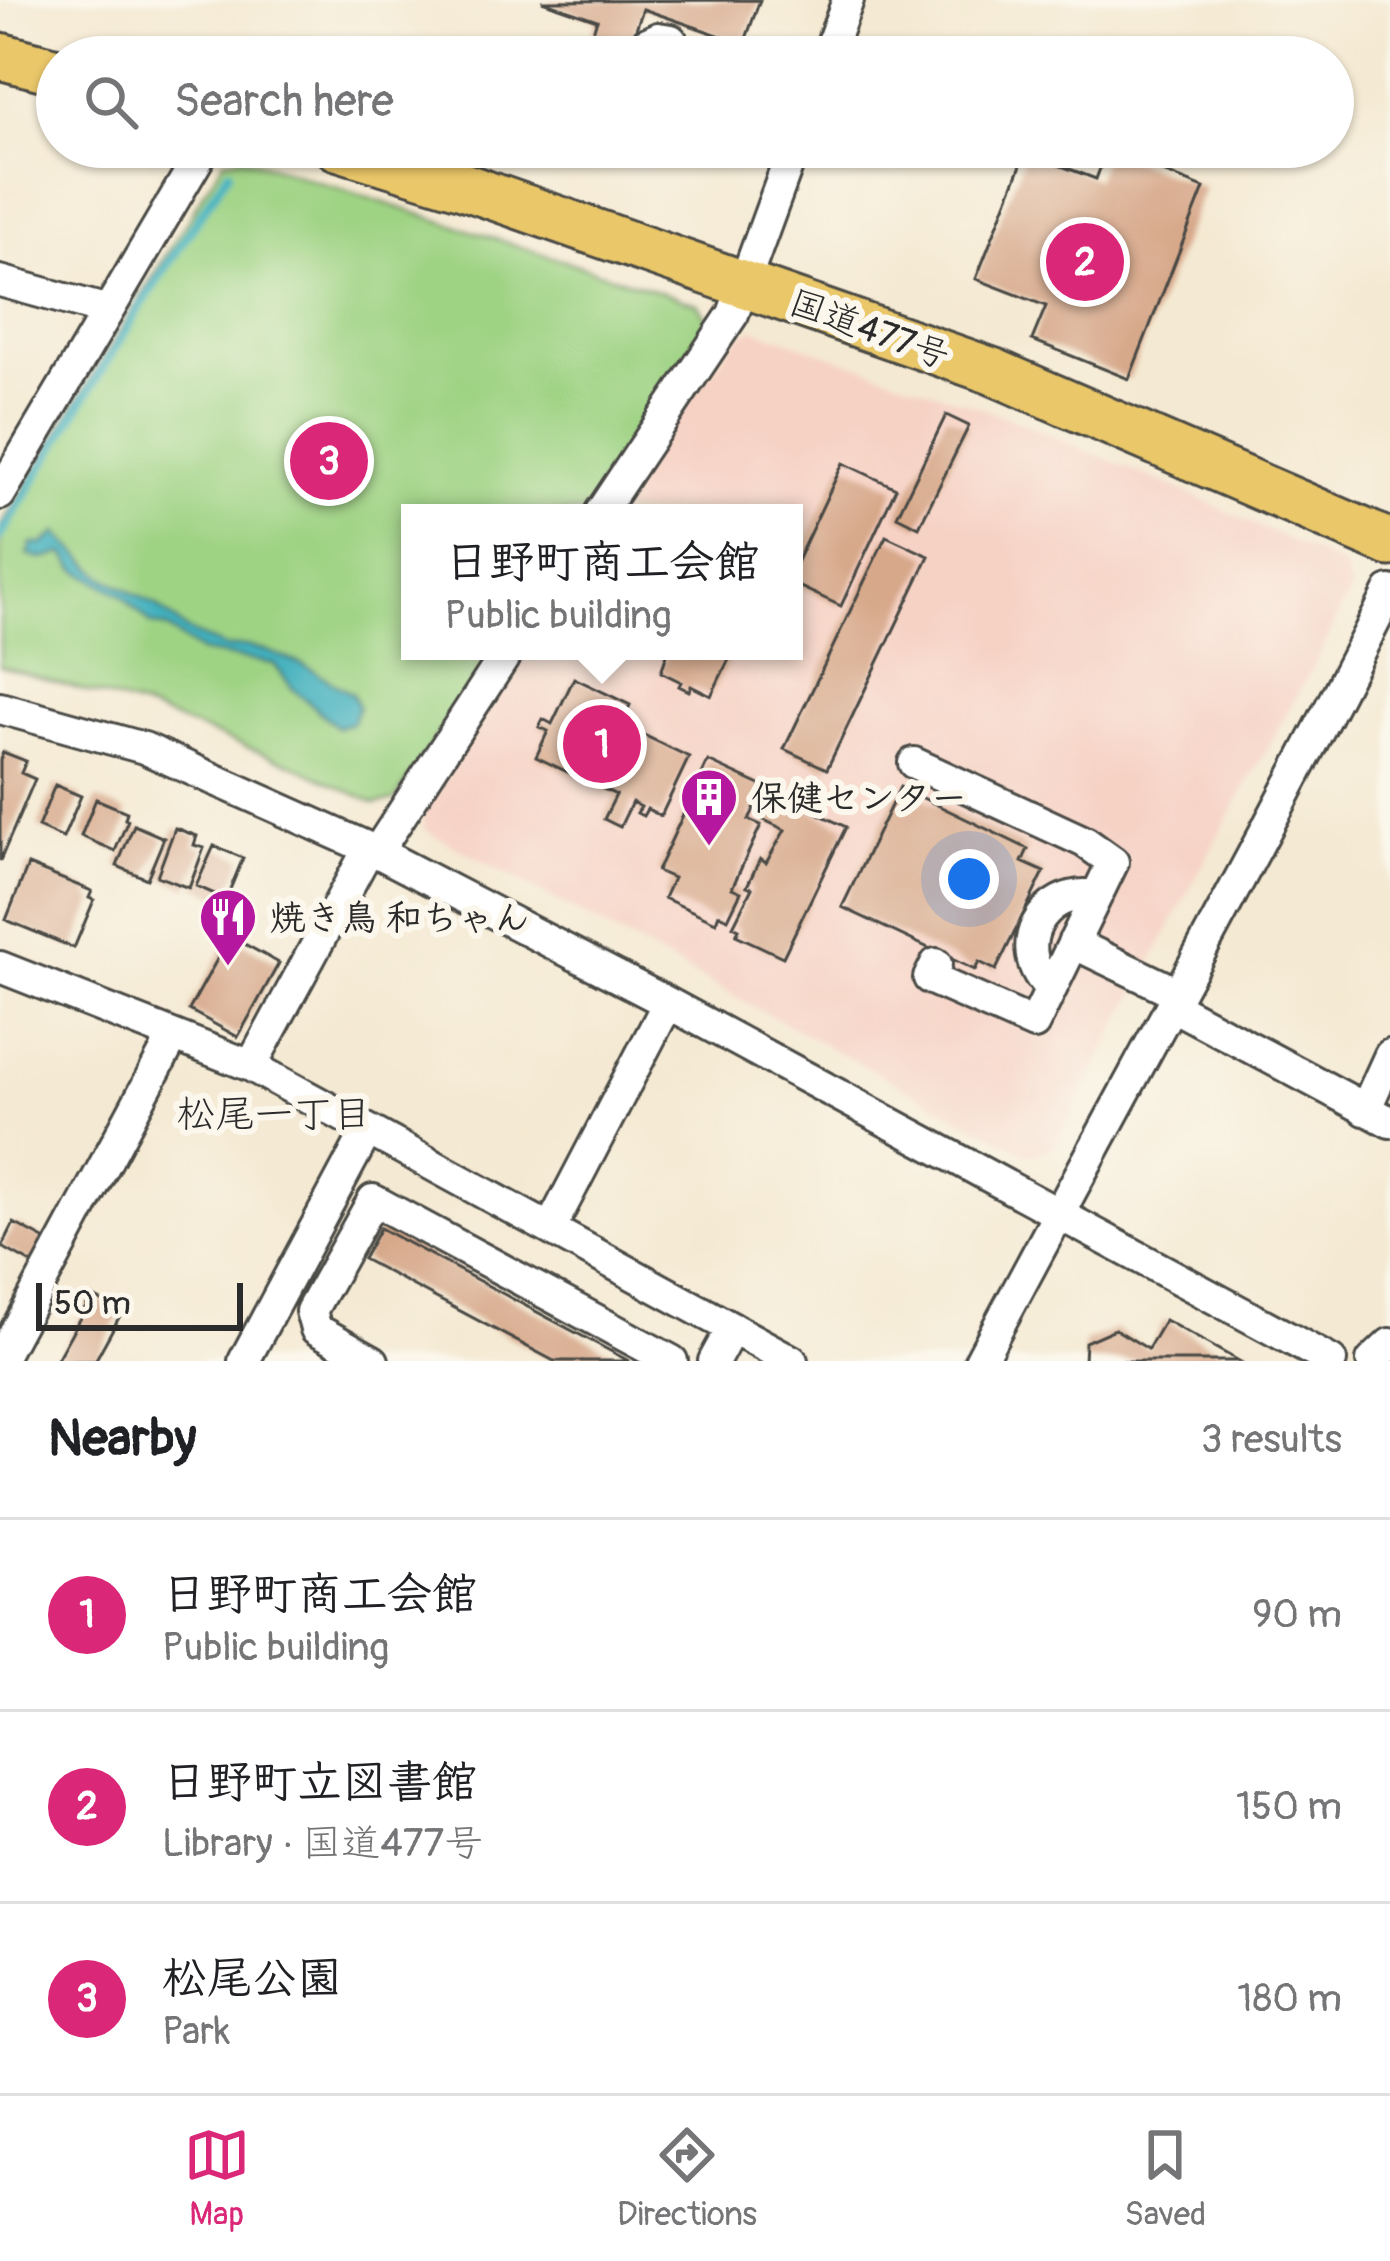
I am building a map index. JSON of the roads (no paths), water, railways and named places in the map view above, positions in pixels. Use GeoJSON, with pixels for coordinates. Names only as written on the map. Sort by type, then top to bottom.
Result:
{"type":"FeatureCollection","features":[{"type":"Feature","properties":{"kind":"highway"},"geometry":{"type":"LineString","coordinates":[[0,56],[36,65]]}},
{"type":"Feature","properties":{"kind":"highway","name":"国道477号"},"geometry":{"type":"LineString","coordinates":[[400,168],[992,371],[1390,543]]}},
{"type":"Feature","properties":{"kind":"street"},"geometry":{"type":"LineString","coordinates":[[835,36],[848,0]]}},
{"type":"Feature","properties":{"kind":"street"},"geometry":{"type":"LineString","coordinates":[[2,488],[192,168]]}},
{"type":"Feature","properties":{"kind":"street"},"geometry":{"type":"LineString","coordinates":[[606,504],[734,314],[787,168]]}},
{"type":"Feature","properties":{"kind":"street"},"geometry":{"type":"LineString","coordinates":[[0,281],[105,310]]}},
{"type":"Feature","properties":{"kind":"street"},"geometry":{"type":"LineString","coordinates":[[980,1361],[1290,789],[1390,591]]}},
{"type":"Feature","properties":{"kind":"street"},"geometry":{"type":"LineString","coordinates":[[251,1066],[373,850],[502,660]]}},
{"type":"Feature","properties":{"kind":"street"},"geometry":{"type":"LineString","coordinates":[[0,708],[144,748],[373,850],[668,1003],[1331,1361]]}},
{"type":"Feature","properties":{"kind":"street"},"geometry":{"type":"LineString","coordinates":[[915,762],[1085,842],[1113,862],[1034,1024],[929,978],[936,964]]}},
{"type":"Feature","properties":{"kind":"street"},"geometry":{"type":"LineString","coordinates":[[1052,988],[1033,964],[1030,944],[1036,924],[1048,907],[1066,897],[1096,896]]}},
{"type":"Feature","properties":{"kind":"street"},"geometry":{"type":"LineString","coordinates":[[1073,944],[1377,1116],[1390,1055]]}},
{"type":"Feature","properties":{"kind":"street"},"geometry":{"type":"LineString","coordinates":[[0,967],[251,1066],[792,1361]]}},
{"type":"Feature","properties":{"kind":"street"},"geometry":{"type":"LineString","coordinates":[[550,1229],[668,1003]]}},
{"type":"Feature","properties":{"kind":"street"},"geometry":{"type":"LineString","coordinates":[[0,1360],[173,1037]]}},
{"type":"Feature","properties":{"kind":"street"},"geometry":{"type":"LineString","coordinates":[[244,1361],[368,1131]]}},
{"type":"Feature","properties":{"kind":"street"},"geometry":{"type":"LineString","coordinates":[[374,1361],[316,1330],[311,1311],[373,1200],[671,1361]]}},
{"type":"Feature","properties":{"kind":"street"},"geometry":{"type":"LineString","coordinates":[[714,1361],[732,1328]]}},
{"type":"Feature","properties":{"kind":"street"},"geometry":{"type":"LineString","coordinates":[[1372,1361],[1390,1344]]}},
{"type":"Feature","properties":{"kind":"water"},"geometry":{"type":"Polygon","coordinates":[[[57,533],[102,576],[157,606],[186,630],[226,648],[245,646],[304,665],[352,694],[358,707],[352,723],[337,727],[293,689],[274,664],[201,652],[166,628],[151,624],[121,595],[75,569],[64,553],[44,559],[28,555],[32,544],[43,544],[57,533]]]}},
{"type":"Feature","properties":{"kind":"waterway"},"geometry":{"type":"LineString","coordinates":[[0,537],[229,171]]}},
{"type":"Feature","properties":{"kind":"place","name":"日野町立図書館"},"geometry":{"type":"Point","coordinates":[1085,262]}},
{"type":"Feature","properties":{"kind":"place","name":"松尾公園"},"geometry":{"type":"Point","coordinates":[329,461]}},
{"type":"Feature","properties":{"kind":"place","name":"日野町商工会館"},"geometry":{"type":"Point","coordinates":[602,744]}},
{"type":"Feature","properties":{"kind":"place","name":"保健センター"},"geometry":{"type":"Point","coordinates":[709,848]}},
{"type":"Feature","properties":{"kind":"place","name":"焼き鳥 和ちゃん"},"geometry":{"type":"Point","coordinates":[228,968]}},
{"type":"Feature","properties":{"kind":"district","name":"松尾一丁目"},"geometry":{"type":"Point","coordinates":[274,1113]}}]}
